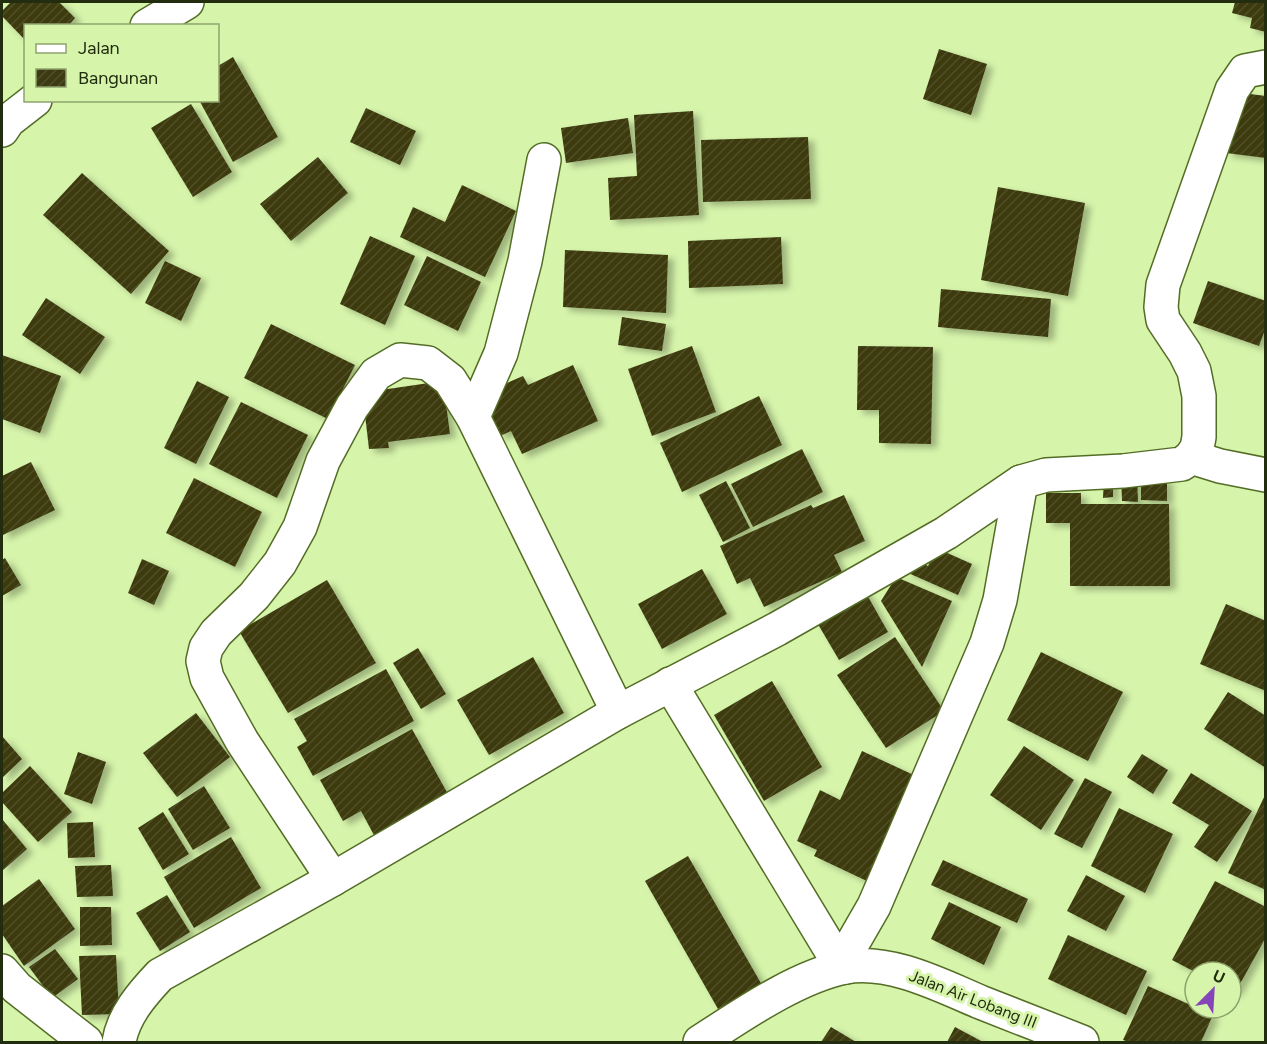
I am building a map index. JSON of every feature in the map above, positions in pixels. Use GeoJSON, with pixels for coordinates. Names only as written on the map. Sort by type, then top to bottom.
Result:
{"type":"FeatureCollection","features":[{"type":"Feature","properties":{"kind":"street"},"geometry":{"type":"LineString","coordinates":[[150,24],[187,2]]}},
{"type":"Feature","properties":{"kind":"street"},"geometry":{"type":"LineString","coordinates":[[119,1042],[128,1016],[141,996],[160,975],[333,879],[618,711],[777,629],[946,533],[1021,482],[1046,475],[1123,471],[1182,464],[1191,457],[1197,448],[1199,437],[1199,396],[1194,371],[1163,320],[1161,307],[1163,285],[1232,90],[1245,71],[1266,67]]}},
{"type":"Feature","properties":{"kind":"street"},"geometry":{"type":"LineString","coordinates":[[2,130],[8,121],[32,102]]}},
{"type":"Feature","properties":{"kind":"street"},"geometry":{"type":"LineString","coordinates":[[473,417],[501,353],[525,261],[544,160]]}},
{"type":"Feature","properties":{"kind":"street"},"geometry":{"type":"LineString","coordinates":[[333,879],[242,741],[207,678],[203,661],[206,648],[216,633],[254,596],[280,563],[300,527],[323,461],[352,407],[376,374],[400,360],[428,363],[450,380],[473,417],[618,711]]}},
{"type":"Feature","properties":{"kind":"street"},"geometry":{"type":"LineString","coordinates":[[1191,457],[1220,466],[1266,475]]}},
{"type":"Feature","properties":{"kind":"street"},"geometry":{"type":"LineString","coordinates":[[843,966],[874,906],[987,643],[1000,600],[1021,482]]}},
{"type":"Feature","properties":{"kind":"street"},"geometry":{"type":"LineString","coordinates":[[670,684],[843,966]]}},
{"type":"Feature","properties":{"kind":"street","name":"Jalan Air Lobang III"},"geometry":{"type":"LineString","coordinates":[[700,1042],[761,1002],[843,966],[880,967],[911,974],[1082,1042]]}},
{"type":"Feature","properties":{"kind":"street"},"geometry":{"type":"LineString","coordinates":[[7,986],[86,1042]]}},
{"type":"Feature","properties":{"kind":"building"},"geometry":{"type":"Polygon","coordinates":[[[11,2],[59,2],[75,18],[70,24],[24,24],[24,39],[2,16],[2,11],[11,2]]]}},
{"type":"Feature","properties":{"kind":"building"},"geometry":{"type":"Polygon","coordinates":[[[1235,2],[1266,2],[1266,32],[1250,28],[1252,18],[1232,13],[1235,2]]]}},
{"type":"Feature","properties":{"kind":"building"},"geometry":{"type":"Polygon","coordinates":[[[939,49],[987,64],[971,115],[923,99],[939,49]]]}},
{"type":"Feature","properties":{"kind":"building"},"geometry":{"type":"Polygon","coordinates":[[[233,57],[278,137],[233,162],[200,102],[219,102],[219,65],[233,57]]]}},
{"type":"Feature","properties":{"kind":"building"},"geometry":{"type":"Polygon","coordinates":[[[1234,92],[1266,96],[1266,158],[1226,153],[1234,92]]]}},
{"type":"Feature","properties":{"kind":"building"},"geometry":{"type":"Polygon","coordinates":[[[191,104],[232,172],[193,197],[151,128],[191,104]]]}},
{"type":"Feature","properties":{"kind":"building"},"geometry":{"type":"Polygon","coordinates":[[[366,108],[416,131],[400,165],[350,142],[366,108]]]}},
{"type":"Feature","properties":{"kind":"building"},"geometry":{"type":"Polygon","coordinates":[[[693,111],[699,215],[610,220],[608,178],[637,176],[634,115],[693,111]]]}},
{"type":"Feature","properties":{"kind":"building"},"geometry":{"type":"Polygon","coordinates":[[[628,118],[633,153],[566,163],[561,128],[628,118]]]}},
{"type":"Feature","properties":{"kind":"building"},"geometry":{"type":"Polygon","coordinates":[[[808,137],[811,199],[703,202],[701,140],[808,137]]]}},
{"type":"Feature","properties":{"kind":"building"},"geometry":{"type":"Polygon","coordinates":[[[318,157],[348,193],[291,241],[260,204],[318,157]]]}},
{"type":"Feature","properties":{"kind":"building"},"geometry":{"type":"Polygon","coordinates":[[[82,173],[169,251],[131,294],[43,215],[82,173]]]}},
{"type":"Feature","properties":{"kind":"building"},"geometry":{"type":"Polygon","coordinates":[[[462,185],[516,211],[485,277],[400,237],[413,207],[445,222],[462,185]]]}},
{"type":"Feature","properties":{"kind":"building"},"geometry":{"type":"Polygon","coordinates":[[[998,187],[1085,203],[1068,296],[981,280],[998,187]]]}},
{"type":"Feature","properties":{"kind":"building"},"geometry":{"type":"Polygon","coordinates":[[[370,236],[415,256],[385,325],[340,304],[370,236]]]}},
{"type":"Feature","properties":{"kind":"building"},"geometry":{"type":"Polygon","coordinates":[[[781,237],[783,284],[689,288],[688,241],[781,237]]]}},
{"type":"Feature","properties":{"kind":"building"},"geometry":{"type":"Polygon","coordinates":[[[565,250],[668,255],[666,313],[563,307],[565,250]]]}},
{"type":"Feature","properties":{"kind":"building"},"geometry":{"type":"Polygon","coordinates":[[[427,256],[481,282],[458,331],[404,305],[427,256]]]}},
{"type":"Feature","properties":{"kind":"building"},"geometry":{"type":"Polygon","coordinates":[[[165,261],[201,278],[181,321],[145,303],[165,261]]]}},
{"type":"Feature","properties":{"kind":"building"},"geometry":{"type":"Polygon","coordinates":[[[1208,281],[1266,301],[1266,327],[1259,346],[1193,323],[1208,281]]]}},
{"type":"Feature","properties":{"kind":"building"},"geometry":{"type":"Polygon","coordinates":[[[941,289],[1051,299],[1048,337],[938,327],[941,289]]]}},
{"type":"Feature","properties":{"kind":"building"},"geometry":{"type":"Polygon","coordinates":[[[46,298],[105,337],[80,374],[22,335],[46,298]]]}},
{"type":"Feature","properties":{"kind":"building"},"geometry":{"type":"Polygon","coordinates":[[[622,317],[666,324],[662,351],[618,345],[622,317]]]}},
{"type":"Feature","properties":{"kind":"building"},"geometry":{"type":"Polygon","coordinates":[[[271,324],[355,365],[328,419],[244,378],[271,324]]]}},
{"type":"Feature","properties":{"kind":"building"},"geometry":{"type":"Polygon","coordinates":[[[692,346],[716,412],[652,436],[628,369],[692,346]]]}},
{"type":"Feature","properties":{"kind":"building"},"geometry":{"type":"Polygon","coordinates":[[[858,346],[933,347],[931,444],[879,443],[879,410],[857,410],[858,346]]]}},
{"type":"Feature","properties":{"kind":"building"},"geometry":{"type":"Polygon","coordinates":[[[2,355],[61,376],[40,433],[2,419],[2,355]]]}},
{"type":"Feature","properties":{"kind":"building"},"geometry":{"type":"Polygon","coordinates":[[[573,365],[598,421],[522,454],[511,431],[500,436],[486,404],[493,389],[523,376],[528,385],[573,365]]]}},
{"type":"Feature","properties":{"kind":"building"},"geometry":{"type":"Polygon","coordinates":[[[197,381],[229,397],[196,464],[164,448],[197,381]]]}},
{"type":"Feature","properties":{"kind":"building"},"geometry":{"type":"Polygon","coordinates":[[[443,381],[450,434],[388,442],[389,448],[369,449],[364,406],[376,404],[374,391],[443,381]]]}},
{"type":"Feature","properties":{"kind":"building"},"geometry":{"type":"Polygon","coordinates":[[[759,396],[782,445],[682,492],[660,443],[759,396]]]}},
{"type":"Feature","properties":{"kind":"building"},"geometry":{"type":"Polygon","coordinates":[[[241,402],[308,435],[277,498],[209,464],[241,402]]]}},
{"type":"Feature","properties":{"kind":"building"},"geometry":{"type":"Polygon","coordinates":[[[802,449],[823,492],[753,527],[731,484],[802,449]]]}},
{"type":"Feature","properties":{"kind":"building"},"geometry":{"type":"Polygon","coordinates":[[[31,462],[55,510],[3,535],[2,476],[31,462]]]}},
{"type":"Feature","properties":{"kind":"building"},"geometry":{"type":"Polygon","coordinates":[[[1121,476],[1137,476],[1138,502],[1122,501],[1121,476]]]}},
{"type":"Feature","properties":{"kind":"building"},"geometry":{"type":"Polygon","coordinates":[[[194,478],[262,512],[235,567],[166,533],[194,478]]]}},
{"type":"Feature","properties":{"kind":"building"},"geometry":{"type":"Polygon","coordinates":[[[1104,478],[1113,478],[1113,497],[1103,498],[1104,478]]]}},
{"type":"Feature","properties":{"kind":"building"},"geometry":{"type":"Polygon","coordinates":[[[1141,479],[1167,479],[1167,501],[1141,500],[1141,479]]]}},
{"type":"Feature","properties":{"kind":"building"},"geometry":{"type":"Polygon","coordinates":[[[726,481],[750,528],[723,542],[699,495],[726,481]]]}},
{"type":"Feature","properties":{"kind":"building"},"geometry":{"type":"Polygon","coordinates":[[[1046,493],[1081,493],[1081,504],[1169,504],[1170,586],[1070,586],[1070,523],[1046,523],[1046,493]]]}},
{"type":"Feature","properties":{"kind":"building"},"geometry":{"type":"Polygon","coordinates":[[[844,495],[865,541],[834,555],[842,572],[764,607],[750,578],[737,584],[720,546],[811,505],[813,508],[844,495]]]}},
{"type":"Feature","properties":{"kind":"building"},"geometry":{"type":"Polygon","coordinates":[[[936,548],[972,564],[958,595],[906,572],[912,558],[928,566],[936,548]]]}},
{"type":"Feature","properties":{"kind":"building"},"geometry":{"type":"Polygon","coordinates":[[[5,558],[21,585],[2,596],[2,560],[5,558]]]}},
{"type":"Feature","properties":{"kind":"building"},"geometry":{"type":"Polygon","coordinates":[[[142,559],[169,571],[154,605],[128,593],[142,559]]]}},
{"type":"Feature","properties":{"kind":"building"},"geometry":{"type":"Polygon","coordinates":[[[702,569],[727,614],[662,649],[638,604],[702,569]]]}},
{"type":"Feature","properties":{"kind":"building"},"geometry":{"type":"Polygon","coordinates":[[[896,577],[952,601],[922,667],[881,601],[896,577]]]}},
{"type":"Feature","properties":{"kind":"building"},"geometry":{"type":"Polygon","coordinates":[[[327,580],[376,663],[288,713],[239,631],[327,580]]]}},
{"type":"Feature","properties":{"kind":"building"},"geometry":{"type":"Polygon","coordinates":[[[862,586],[888,632],[839,660],[812,614],[862,586]]]}},
{"type":"Feature","properties":{"kind":"building"},"geometry":{"type":"Polygon","coordinates":[[[1226,604],[1266,621],[1266,691],[1200,664],[1226,604]]]}},
{"type":"Feature","properties":{"kind":"building"},"geometry":{"type":"Polygon","coordinates":[[[895,637],[944,711],[886,748],[837,675],[895,637]]]}},
{"type":"Feature","properties":{"kind":"building"},"geometry":{"type":"Polygon","coordinates":[[[418,648],[446,694],[421,709],[393,663],[418,648]]]}},
{"type":"Feature","properties":{"kind":"building"},"geometry":{"type":"Polygon","coordinates":[[[1041,652],[1123,692],[1088,761],[1007,720],[1041,652]]]}},
{"type":"Feature","properties":{"kind":"building"},"geometry":{"type":"Polygon","coordinates":[[[533,657],[564,713],[489,755],[457,700],[533,657]]]}},
{"type":"Feature","properties":{"kind":"building"},"geometry":{"type":"Polygon","coordinates":[[[386,669],[414,721],[313,776],[297,747],[307,741],[294,719],[386,669]]]}},
{"type":"Feature","properties":{"kind":"building"},"geometry":{"type":"Polygon","coordinates":[[[772,681],[822,767],[764,801],[714,715],[772,681]]]}},
{"type":"Feature","properties":{"kind":"building"},"geometry":{"type":"Polygon","coordinates":[[[1228,692],[1266,716],[1266,768],[1204,729],[1228,692]]]}},
{"type":"Feature","properties":{"kind":"building"},"geometry":{"type":"Polygon","coordinates":[[[196,713],[230,757],[177,797],[143,753],[196,713]]]}},
{"type":"Feature","properties":{"kind":"building"},"geometry":{"type":"Polygon","coordinates":[[[412,729],[449,796],[375,837],[361,811],[343,821],[320,780],[412,729]]]}},
{"type":"Feature","properties":{"kind":"building"},"geometry":{"type":"Polygon","coordinates":[[[2,736],[22,759],[2,778],[2,736]]]}},
{"type":"Feature","properties":{"kind":"building"},"geometry":{"type":"Polygon","coordinates":[[[1024,746],[1074,780],[1041,830],[990,795],[1024,746]]]}},
{"type":"Feature","properties":{"kind":"building"},"geometry":{"type":"Polygon","coordinates":[[[862,751],[918,777],[869,882],[814,856],[817,850],[797,841],[820,790],[840,800],[862,751]]]}},
{"type":"Feature","properties":{"kind":"building"},"geometry":{"type":"Polygon","coordinates":[[[78,752],[106,762],[92,804],[64,794],[78,752]]]}},
{"type":"Feature","properties":{"kind":"building"},"geometry":{"type":"Polygon","coordinates":[[[1142,754],[1168,770],[1153,794],[1127,777],[1142,754]]]}},
{"type":"Feature","properties":{"kind":"building"},"geometry":{"type":"Polygon","coordinates":[[[30,766],[72,812],[38,842],[2,802],[2,793],[30,766]]]}},
{"type":"Feature","properties":{"kind":"building"},"geometry":{"type":"Polygon","coordinates":[[[1191,773],[1252,811],[1217,862],[1194,847],[1209,825],[1172,803],[1191,773]]]}},
{"type":"Feature","properties":{"kind":"building"},"geometry":{"type":"Polygon","coordinates":[[[1085,778],[1112,792],[1082,848],[1054,834],[1085,778]]]}},
{"type":"Feature","properties":{"kind":"building"},"geometry":{"type":"Polygon","coordinates":[[[204,786],[230,828],[193,850],[168,809],[204,786]]]}},
{"type":"Feature","properties":{"kind":"building"},"geometry":{"type":"Polygon","coordinates":[[[1266,793],[1266,890],[1228,873],[1266,793]]]}},
{"type":"Feature","properties":{"kind":"building"},"geometry":{"type":"Polygon","coordinates":[[[1119,808],[1173,834],[1145,893],[1091,866],[1119,808]]]}},
{"type":"Feature","properties":{"kind":"building"},"geometry":{"type":"Polygon","coordinates":[[[163,812],[189,854],[163,870],[138,828],[163,812]]]}},
{"type":"Feature","properties":{"kind":"building"},"geometry":{"type":"Polygon","coordinates":[[[2,819],[27,849],[2,871],[2,819]]]}},
{"type":"Feature","properties":{"kind":"building"},"geometry":{"type":"Polygon","coordinates":[[[93,822],[95,857],[68,858],[67,823],[93,822]]]}},
{"type":"Feature","properties":{"kind":"building"},"geometry":{"type":"Polygon","coordinates":[[[231,837],[261,888],[194,928],[164,877],[231,837]]]}},
{"type":"Feature","properties":{"kind":"building"},"geometry":{"type":"Polygon","coordinates":[[[688,856],[762,985],[718,1009],[645,881],[688,856]]]}},
{"type":"Feature","properties":{"kind":"building"},"geometry":{"type":"Polygon","coordinates":[[[943,860],[1028,899],[1017,923],[931,885],[943,860]]]}},
{"type":"Feature","properties":{"kind":"building"},"geometry":{"type":"Polygon","coordinates":[[[111,865],[113,896],[77,897],[75,866],[111,865]]]}},
{"type":"Feature","properties":{"kind":"building"},"geometry":{"type":"Polygon","coordinates":[[[1086,875],[1125,896],[1106,931],[1067,911],[1086,875]]]}},
{"type":"Feature","properties":{"kind":"building"},"geometry":{"type":"Polygon","coordinates":[[[39,879],[75,929],[24,966],[2,934],[2,906],[39,879]]]}},
{"type":"Feature","properties":{"kind":"building"},"geometry":{"type":"Polygon","coordinates":[[[1215,881],[1266,907],[1266,937],[1243,979],[1243,960],[1183,960],[1183,966],[1172,960],[1215,881]]]}},
{"type":"Feature","properties":{"kind":"building"},"geometry":{"type":"Polygon","coordinates":[[[167,895],[190,932],[160,951],[136,913],[167,895]]]}},
{"type":"Feature","properties":{"kind":"building"},"geometry":{"type":"Polygon","coordinates":[[[949,902],[1001,927],[984,965],[931,939],[949,902]]]}},
{"type":"Feature","properties":{"kind":"building"},"geometry":{"type":"Polygon","coordinates":[[[80,907],[111,907],[112,945],[80,946],[80,907]]]}},
{"type":"Feature","properties":{"kind":"building"},"geometry":{"type":"Polygon","coordinates":[[[1068,935],[1147,971],[1126,1015],[1048,979],[1068,935]]]}},
{"type":"Feature","properties":{"kind":"building"},"geometry":{"type":"Polygon","coordinates":[[[55,949],[78,979],[52,998],[29,967],[55,949]]]}},
{"type":"Feature","properties":{"kind":"building"},"geometry":{"type":"Polygon","coordinates":[[[116,955],[119,1014],[82,1015],[79,956],[116,955]]]}},
{"type":"Feature","properties":{"kind":"building"},"geometry":{"type":"Polygon","coordinates":[[[1148,986],[1183,1002],[1183,1020],[1211,1020],[1201,1042],[1129,1042],[1123,1040],[1148,986]]]}},
{"type":"Feature","properties":{"kind":"building"},"geometry":{"type":"Polygon","coordinates":[[[831,1027],[856,1042],[821,1042],[831,1027]]]}},
{"type":"Feature","properties":{"kind":"building"},"geometry":{"type":"Polygon","coordinates":[[[955,1027],[983,1042],[947,1042],[955,1027]]]}}]}
